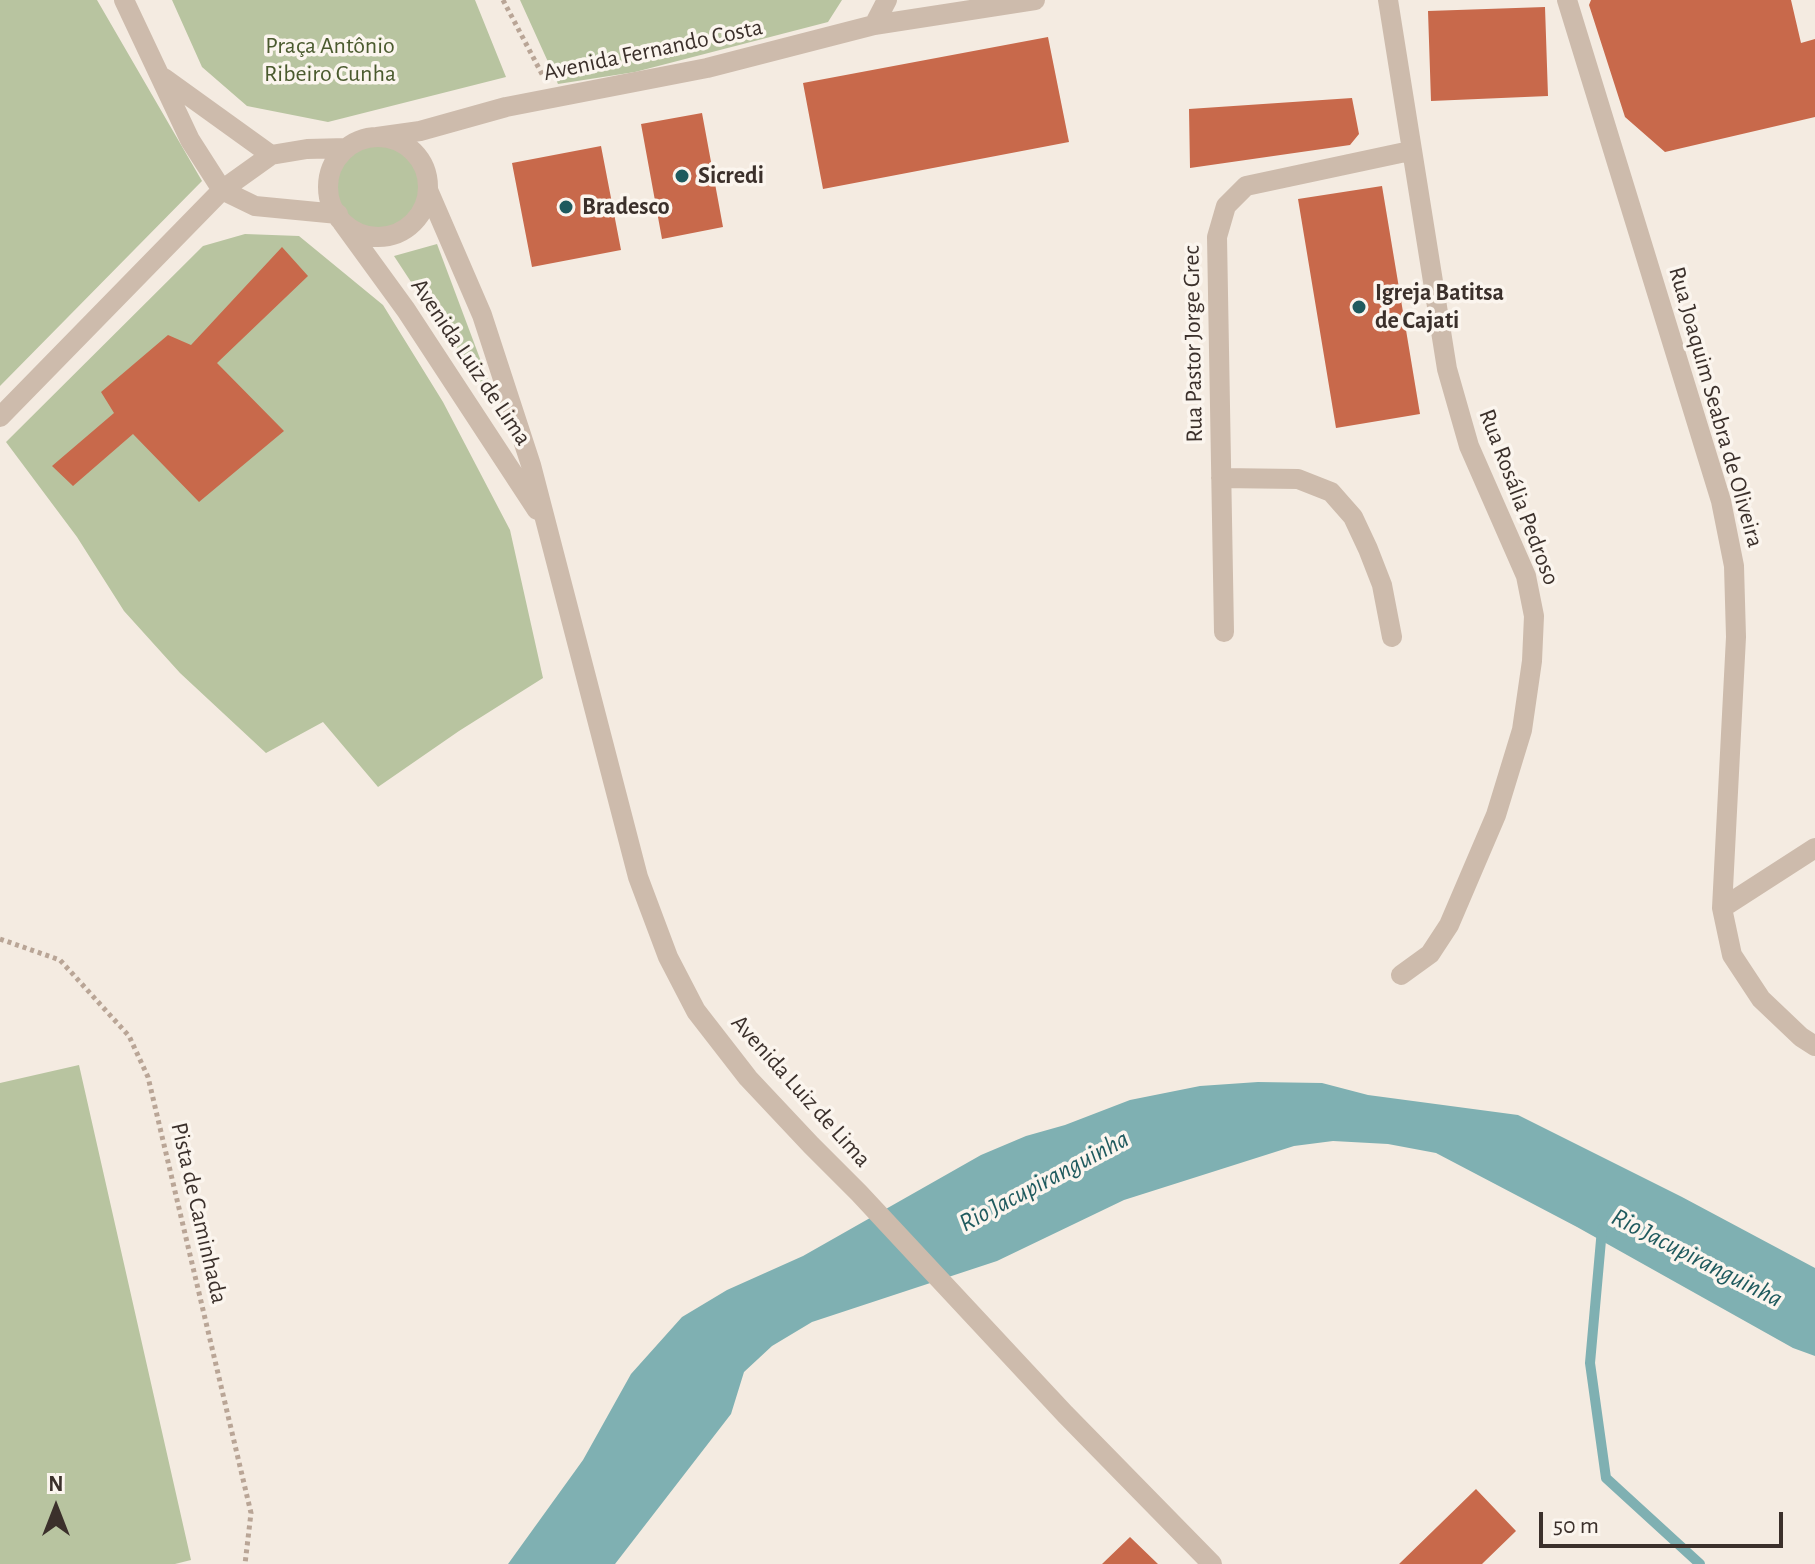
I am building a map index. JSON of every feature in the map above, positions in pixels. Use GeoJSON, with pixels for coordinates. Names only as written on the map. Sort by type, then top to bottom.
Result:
{"type":"FeatureCollection","features":[{"type":"Feature","properties":{"kind":"street"},"geometry":{"type":"LineString","coordinates":[[874,25],[887,0]]}},
{"type":"Feature","properties":{"kind":"street","name":"Avenida Fernando Costa"},"geometry":{"type":"LineString","coordinates":[[377,137],[420,131],[506,107],[707,68],[874,25],[1035,0]]}},
{"type":"Feature","properties":{"kind":"street","name":"Rua Rosália Pedroso"},"geometry":{"type":"LineString","coordinates":[[1388,0],[1447,369],[1469,446],[1526,576],[1534,616],[1532,661],[1522,730],[1496,815],[1449,925],[1430,954],[1401,975]]}},
{"type":"Feature","properties":{"kind":"street","name":"Rua Joaquim Seabra de Oliveira"},"geometry":{"type":"LineString","coordinates":[[1567,0],[1721,501],[1734,566],[1736,637],[1722,908],[1732,955],[1761,999],[1801,1037],[1815,1046]]}},
{"type":"Feature","properties":{"kind":"street"},"geometry":{"type":"LineString","coordinates":[[124,1],[190,140],[222,190],[255,206],[340,218]]}},
{"type":"Feature","properties":{"kind":"street"},"geometry":{"type":"LineString","coordinates":[[162,76],[271,155]]}},
{"type":"Feature","properties":{"kind":"street"},"geometry":{"type":"LineString","coordinates":[[377,137],[393,139],[408,147],[426,173],[428,190],[425,205],[417,219],[404,230],[388,236],[372,237],[355,232],[340,218],[328,192],[329,175],[335,160],[361,140],[377,137]]}},
{"type":"Feature","properties":{"kind":"street"},"geometry":{"type":"LineString","coordinates":[[0,417],[222,190],[271,155],[307,149],[347,148]]}},
{"type":"Feature","properties":{"kind":"street","name":"Rua Pastor Jorge Grec"},"geometry":{"type":"LineString","coordinates":[[1224,632],[1217,237],[1226,206],[1246,186],[1410,151]]}},
{"type":"Feature","properties":{"kind":"street","name":"Avenida Luiz de Lima"},"geometry":{"type":"LineString","coordinates":[[428,190],[482,315],[531,465],[638,877],[668,957],[696,1011],[748,1078],[1065,1414],[1212,1564]]}},
{"type":"Feature","properties":{"kind":"street","name":"Avenida Luiz de Lima"},"geometry":{"type":"LineString","coordinates":[[340,218],[489,434],[538,511],[550,536]]}},
{"type":"Feature","properties":{"kind":"street"},"geometry":{"type":"LineString","coordinates":[[1221,478],[1298,479],[1331,492],[1353,517],[1368,549],[1382,585],[1392,637]]}},
{"type":"Feature","properties":{"kind":"street"},"geometry":{"type":"LineString","coordinates":[[1722,908],[1815,848]]}},
{"type":"Feature","properties":{"kind":"path"},"geometry":{"type":"LineString","coordinates":[[503,0],[554,98]]}},
{"type":"Feature","properties":{"kind":"path","name":"Pista de Caminhada"},"geometry":{"type":"LineString","coordinates":[[0,939],[60,960],[129,1036],[148,1077],[251,1513],[245,1564]]}},
{"type":"Feature","properties":{"kind":"green space"},"geometry":{"type":"Polygon","coordinates":[[[0,0],[97,0],[202,181],[0,386],[0,0]]]}},
{"type":"Feature","properties":{"kind":"green space","name":"Praça Antônio Ribeiro Cunha"},"geometry":{"type":"Polygon","coordinates":[[[172,0],[475,0],[506,77],[328,122],[247,106],[202,67],[172,0]]]}},
{"type":"Feature","properties":{"kind":"green space"},"geometry":{"type":"Polygon","coordinates":[[[520,0],[842,0],[828,22],[635,72],[558,84],[520,0]]]}},
{"type":"Feature","properties":{"kind":"green space"},"geometry":{"type":"Polygon","coordinates":[[[377,144],[393,148],[407,157],[416,171],[420,187],[416,203],[407,217],[393,226],[377,230],[361,226],[347,217],[338,203],[334,187],[338,171],[347,157],[361,148],[377,144]]]}},
{"type":"Feature","properties":{"kind":"green space"},"geometry":{"type":"Polygon","coordinates":[[[245,234],[299,236],[383,305],[443,402],[510,530],[543,678],[378,787],[323,722],[266,753],[180,673],[124,611],[77,537],[6,442],[203,246],[245,234]]]}},
{"type":"Feature","properties":{"kind":"green space"},"geometry":{"type":"Polygon","coordinates":[[[437,244],[494,396],[478,384],[394,256],[437,244]]]}},
{"type":"Feature","properties":{"kind":"green space"},"geometry":{"type":"Polygon","coordinates":[[[79,1065],[191,1560],[175,1564],[0,1564],[0,1083],[79,1065]]]}},
{"type":"Feature","properties":{"kind":"water","name":"Rio Jacupiranguinha"},"geometry":{"type":"Polygon","coordinates":[[[1258,1082],[1322,1083],[1368,1095],[1518,1115],[1815,1268],[1815,1356],[1793,1348],[1577,1227],[1436,1153],[1388,1144],[1333,1141],[1294,1146],[1124,1200],[997,1261],[812,1322],[772,1346],[744,1372],[731,1414],[615,1564],[508,1564],[583,1460],[631,1374],[682,1317],[727,1290],[803,1256],[981,1155],[1026,1136],[1130,1100],[1200,1086],[1258,1082]]]}},
{"type":"Feature","properties":{"kind":"building"},"geometry":{"type":"Polygon","coordinates":[[[1591,0],[1791,0],[1801,43],[1815,39],[1815,117],[1665,152],[1625,117],[1589,5],[1591,0]]]}},
{"type":"Feature","properties":{"kind":"building"},"geometry":{"type":"Polygon","coordinates":[[[1545,7],[1548,96],[1431,101],[1428,11],[1545,7]]]}},
{"type":"Feature","properties":{"kind":"building"},"geometry":{"type":"Polygon","coordinates":[[[1048,37],[1069,142],[823,189],[803,83],[1048,37]]]}},
{"type":"Feature","properties":{"kind":"building"},"geometry":{"type":"Polygon","coordinates":[[[1352,98],[1359,134],[1350,145],[1190,168],[1189,109],[1352,98]]]}},
{"type":"Feature","properties":{"kind":"building","name":"Sicredi"},"geometry":{"type":"Polygon","coordinates":[[[702,113],[723,227],[662,239],[641,124],[702,113]]]}},
{"type":"Feature","properties":{"kind":"building","name":"Bradesco"},"geometry":{"type":"Polygon","coordinates":[[[601,146],[621,250],[532,267],[512,163],[601,146]]]}},
{"type":"Feature","properties":{"kind":"building","name":"Igreja Batitsa de Cajati"},"geometry":{"type":"Polygon","coordinates":[[[1382,186],[1420,414],[1336,428],[1298,199],[1382,186]]]}},
{"type":"Feature","properties":{"kind":"building"},"geometry":{"type":"Polygon","coordinates":[[[282,247],[308,276],[217,363],[284,431],[199,502],[133,434],[73,486],[52,466],[114,413],[101,392],[168,335],[191,345],[282,247]]]}},
{"type":"Feature","properties":{"kind":"building"},"geometry":{"type":"Polygon","coordinates":[[[1476,1489],[1516,1531],[1482,1564],[1399,1564],[1476,1489]]]}},
{"type":"Feature","properties":{"kind":"building"},"geometry":{"type":"Polygon","coordinates":[[[1130,1537],[1158,1564],[1102,1564],[1130,1537]]]}},
{"type":"Feature","properties":{"kind":"waterway","name":"Rio Jacupiranguinha"},"geometry":{"type":"LineString","coordinates":[[1602,1229],[1590,1363],[1606,1478],[1700,1564]]}},
{"type":"Feature","properties":{"kind":"place","name":"Sicredi"},"geometry":{"type":"Point","coordinates":[682,176]}},
{"type":"Feature","properties":{"kind":"place","name":"Bradesco"},"geometry":{"type":"Point","coordinates":[566,207]}},
{"type":"Feature","properties":{"kind":"place","name":"Igreja Batitsa de Cajati"},"geometry":{"type":"Point","coordinates":[1359,307]}}]}
